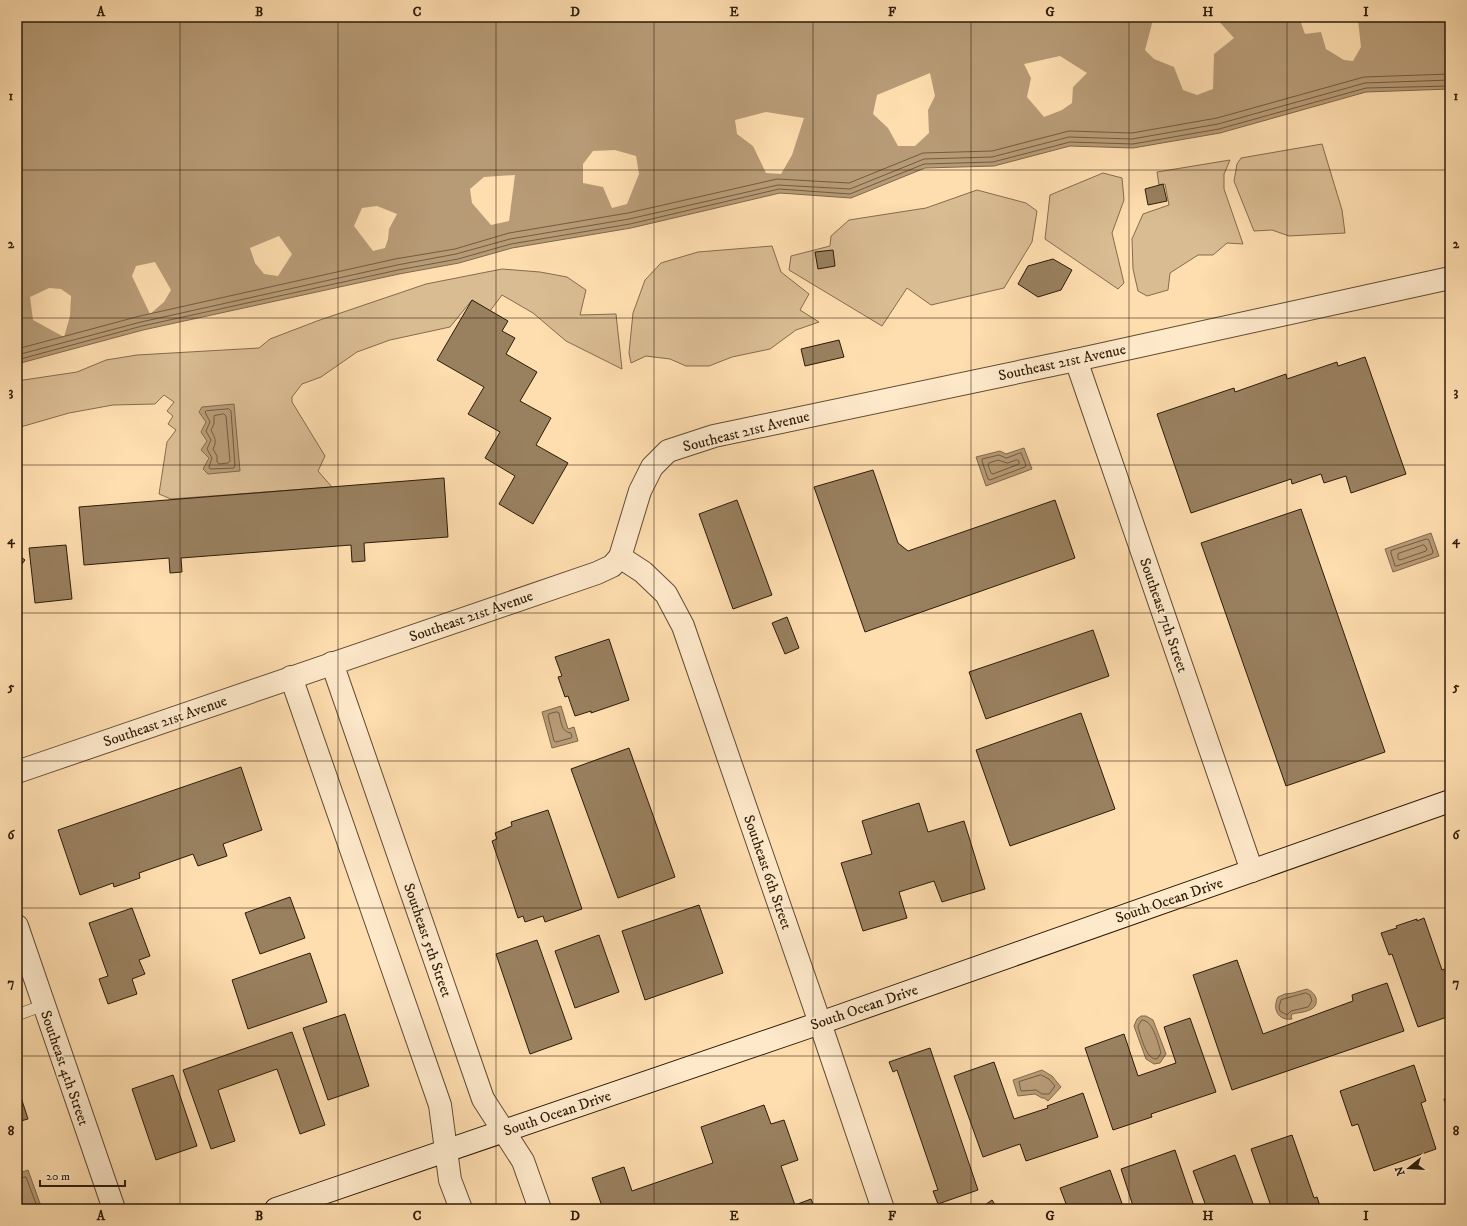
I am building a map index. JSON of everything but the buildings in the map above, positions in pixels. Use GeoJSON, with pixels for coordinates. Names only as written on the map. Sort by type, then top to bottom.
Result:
{"type":"FeatureCollection","features":[{"type":"Feature","properties":{"kind":"street","name":"Southeast 21st Avenue"},"geometry":{"type":"LineString","coordinates":[[17,772],[597,573],[612,566],[620,557],[640,491],[652,467],[668,451],[714,436],[1076,360],[1450,278]]}},
{"type":"Feature","properties":{"kind":"street","name":"Southeast 7th Street"},"geometry":{"type":"LineString","coordinates":[[1076,360],[1252,871]]}},
{"type":"Feature","properties":{"kind":"street","name":"Southeast 6th Street"},"geometry":{"type":"LineString","coordinates":[[620,557],[643,572],[666,594],[683,626],[883,1209]]}},
{"type":"Feature","properties":{"kind":"street","name":"Southeast 5th Street"},"geometry":{"type":"LineString","coordinates":[[332,663],[483,1099],[523,1161],[540,1209]]}},
{"type":"Feature","properties":{"kind":"street"},"geometry":{"type":"LineString","coordinates":[[291,677],[440,1105],[450,1180],[461,1209]]}},
{"type":"Feature","properties":{"kind":"street","name":"South Ocean Drive"},"geometry":{"type":"LineString","coordinates":[[276,1209],[820,1023],[1450,801]]}},
{"type":"Feature","properties":{"kind":"street","name":"Southeast 4th Street"},"geometry":{"type":"LineString","coordinates":[[17,926],[114,1209]]}},
{"type":"Feature","properties":{"kind":"lane"},"geometry":{"type":"LineString","coordinates":[[17,1015],[44,1005]]}},
{"type":"Feature","properties":{"kind":"shaded area"},"geometry":{"type":"Polygon","coordinates":[[[1322,144],[1342,210],[1345,233],[1289,236],[1272,230],[1254,231],[1234,181],[1237,164],[1241,158],[1322,144]]]}},
{"type":"Feature","properties":{"kind":"shaded area"},"geometry":{"type":"Polygon","coordinates":[[[1230,160],[1224,174],[1224,189],[1243,244],[1227,243],[1213,255],[1198,255],[1170,273],[1168,290],[1147,296],[1138,291],[1133,269],[1132,239],[1143,214],[1169,205],[1165,184],[1159,185],[1157,172],[1230,160]]]}},
{"type":"Feature","properties":{"kind":"shaded area"},"geometry":{"type":"Polygon","coordinates":[[[1103,173],[1122,178],[1124,200],[1112,233],[1124,283],[1118,289],[1045,239],[1050,195],[1103,173]]]}},
{"type":"Feature","properties":{"kind":"shaded area"},"geometry":{"type":"Polygon","coordinates":[[[977,190],[1026,203],[1037,211],[1032,242],[1004,288],[931,305],[907,288],[882,326],[789,270],[791,256],[830,246],[831,236],[849,220],[926,208],[977,190]]]}},
{"type":"Feature","properties":{"kind":"shaded area"},"geometry":{"type":"Polygon","coordinates":[[[772,246],[781,272],[809,294],[800,310],[819,322],[796,330],[770,349],[732,357],[709,366],[686,366],[670,359],[646,356],[631,363],[629,353],[633,313],[645,280],[661,263],[698,252],[772,246]]]}},
{"type":"Feature","properties":{"kind":"shaded area"},"geometry":{"type":"Polygon","coordinates":[[[502,269],[540,272],[567,277],[586,290],[580,315],[616,314],[622,369],[566,341],[533,313],[502,295],[490,311],[472,300],[450,327],[390,340],[357,352],[321,377],[302,384],[292,397],[292,402],[325,456],[318,471],[332,487],[171,499],[159,494],[167,442],[176,430],[168,424],[173,416],[167,411],[174,402],[164,395],[155,404],[113,405],[69,413],[17,428],[17,381],[77,372],[106,360],[137,355],[259,348],[270,339],[317,321],[426,284],[502,269]]]}},
{"type":"Feature","properties":{"kind":"water"},"geometry":{"type":"Polygon","coordinates":[[[17,17],[1450,17],[1450,89],[1366,92],[1220,133],[1133,148],[1070,146],[994,166],[925,168],[851,198],[780,193],[631,228],[512,248],[459,263],[399,274],[143,330],[17,364],[17,17]]]}},
{"type":"Feature","properties":{"kind":"water"},"geometry":{"type":"Polygon","coordinates":[[[234,404],[240,471],[208,474],[203,469],[209,458],[201,450],[207,441],[201,432],[206,422],[199,412],[202,407],[234,404]]]}},
{"type":"Feature","properties":{"kind":"water"},"geometry":{"type":"Polygon","coordinates":[[[1024,448],[1032,469],[986,486],[976,457],[1000,451],[1006,454],[1024,448]]]}},
{"type":"Feature","properties":{"kind":"water"},"geometry":{"type":"Polygon","coordinates":[[[1431,533],[1439,556],[1393,572],[1385,549],[1431,533]]]}},
{"type":"Feature","properties":{"kind":"water"},"geometry":{"type":"Polygon","coordinates":[[[561,706],[568,729],[574,727],[578,741],[552,748],[542,712],[561,706]]]}},
{"type":"Feature","properties":{"kind":"water"},"geometry":{"type":"Polygon","coordinates":[[[1307,989],[1312,992],[1316,998],[1315,1006],[1312,1009],[1292,1014],[1292,1019],[1283,1018],[1280,1016],[1276,1010],[1276,1001],[1278,997],[1307,989]]]}},
{"type":"Feature","properties":{"kind":"water"},"geometry":{"type":"Polygon","coordinates":[[[1141,1016],[1146,1016],[1153,1020],[1166,1054],[1160,1063],[1154,1064],[1146,1059],[1134,1026],[1137,1019],[1141,1016]]]}},
{"type":"Feature","properties":{"kind":"water"},"geometry":{"type":"Polygon","coordinates":[[[1042,1070],[1052,1076],[1061,1087],[1048,1101],[1035,1094],[1018,1096],[1013,1080],[1042,1070]]]}},
{"type":"Feature","properties":{"kind":"water"},"geometry":{"type":"Polygon","coordinates":[[[28,1170],[42,1209],[20,1209],[17,1200],[17,1174],[28,1170]]]}},
{"type":"Feature","properties":{"kind":"pier"},"geometry":{"type":"Polygon","coordinates":[[[1167,17],[1215,17],[1234,38],[1214,54],[1213,89],[1197,95],[1183,90],[1174,67],[1154,59],[1145,50],[1153,20],[1167,17]]]}},
{"type":"Feature","properties":{"kind":"pier"},"geometry":{"type":"Polygon","coordinates":[[[1299,17],[1361,17],[1358,20],[1361,47],[1353,61],[1344,60],[1326,49],[1321,32],[1305,34],[1299,17]]]}},
{"type":"Feature","properties":{"kind":"pier"},"geometry":{"type":"Polygon","coordinates":[[[1060,56],[1087,73],[1073,87],[1072,103],[1062,110],[1044,117],[1027,97],[1031,78],[1024,64],[1060,56]]]}},
{"type":"Feature","properties":{"kind":"pier"},"geometry":{"type":"Polygon","coordinates":[[[930,73],[935,96],[928,110],[929,133],[915,146],[898,146],[888,128],[873,114],[877,95],[930,73]]]}},
{"type":"Feature","properties":{"kind":"pier"},"geometry":{"type":"Polygon","coordinates":[[[766,112],[804,118],[792,155],[781,174],[766,173],[753,146],[737,134],[735,120],[766,112]]]}},
{"type":"Feature","properties":{"kind":"pier"},"geometry":{"type":"Polygon","coordinates":[[[615,150],[636,156],[639,174],[627,204],[612,208],[603,187],[583,183],[583,164],[593,151],[615,150]]]}},
{"type":"Feature","properties":{"kind":"pier"},"geometry":{"type":"Polygon","coordinates":[[[515,175],[509,221],[491,225],[472,203],[470,189],[484,177],[515,175]]]}},
{"type":"Feature","properties":{"kind":"pier"},"geometry":{"type":"Polygon","coordinates":[[[377,206],[397,214],[389,229],[385,248],[373,251],[354,226],[362,208],[377,206]]]}},
{"type":"Feature","properties":{"kind":"pier"},"geometry":{"type":"Polygon","coordinates":[[[279,236],[292,254],[278,276],[264,274],[255,263],[250,248],[279,236]]]}},
{"type":"Feature","properties":{"kind":"pier"},"geometry":{"type":"Polygon","coordinates":[[[155,262],[171,290],[164,302],[150,314],[132,276],[136,266],[155,262]]]}},
{"type":"Feature","properties":{"kind":"pier"},"geometry":{"type":"Polygon","coordinates":[[[49,288],[61,289],[71,296],[70,316],[64,337],[33,320],[30,297],[49,288]]]}}]}
